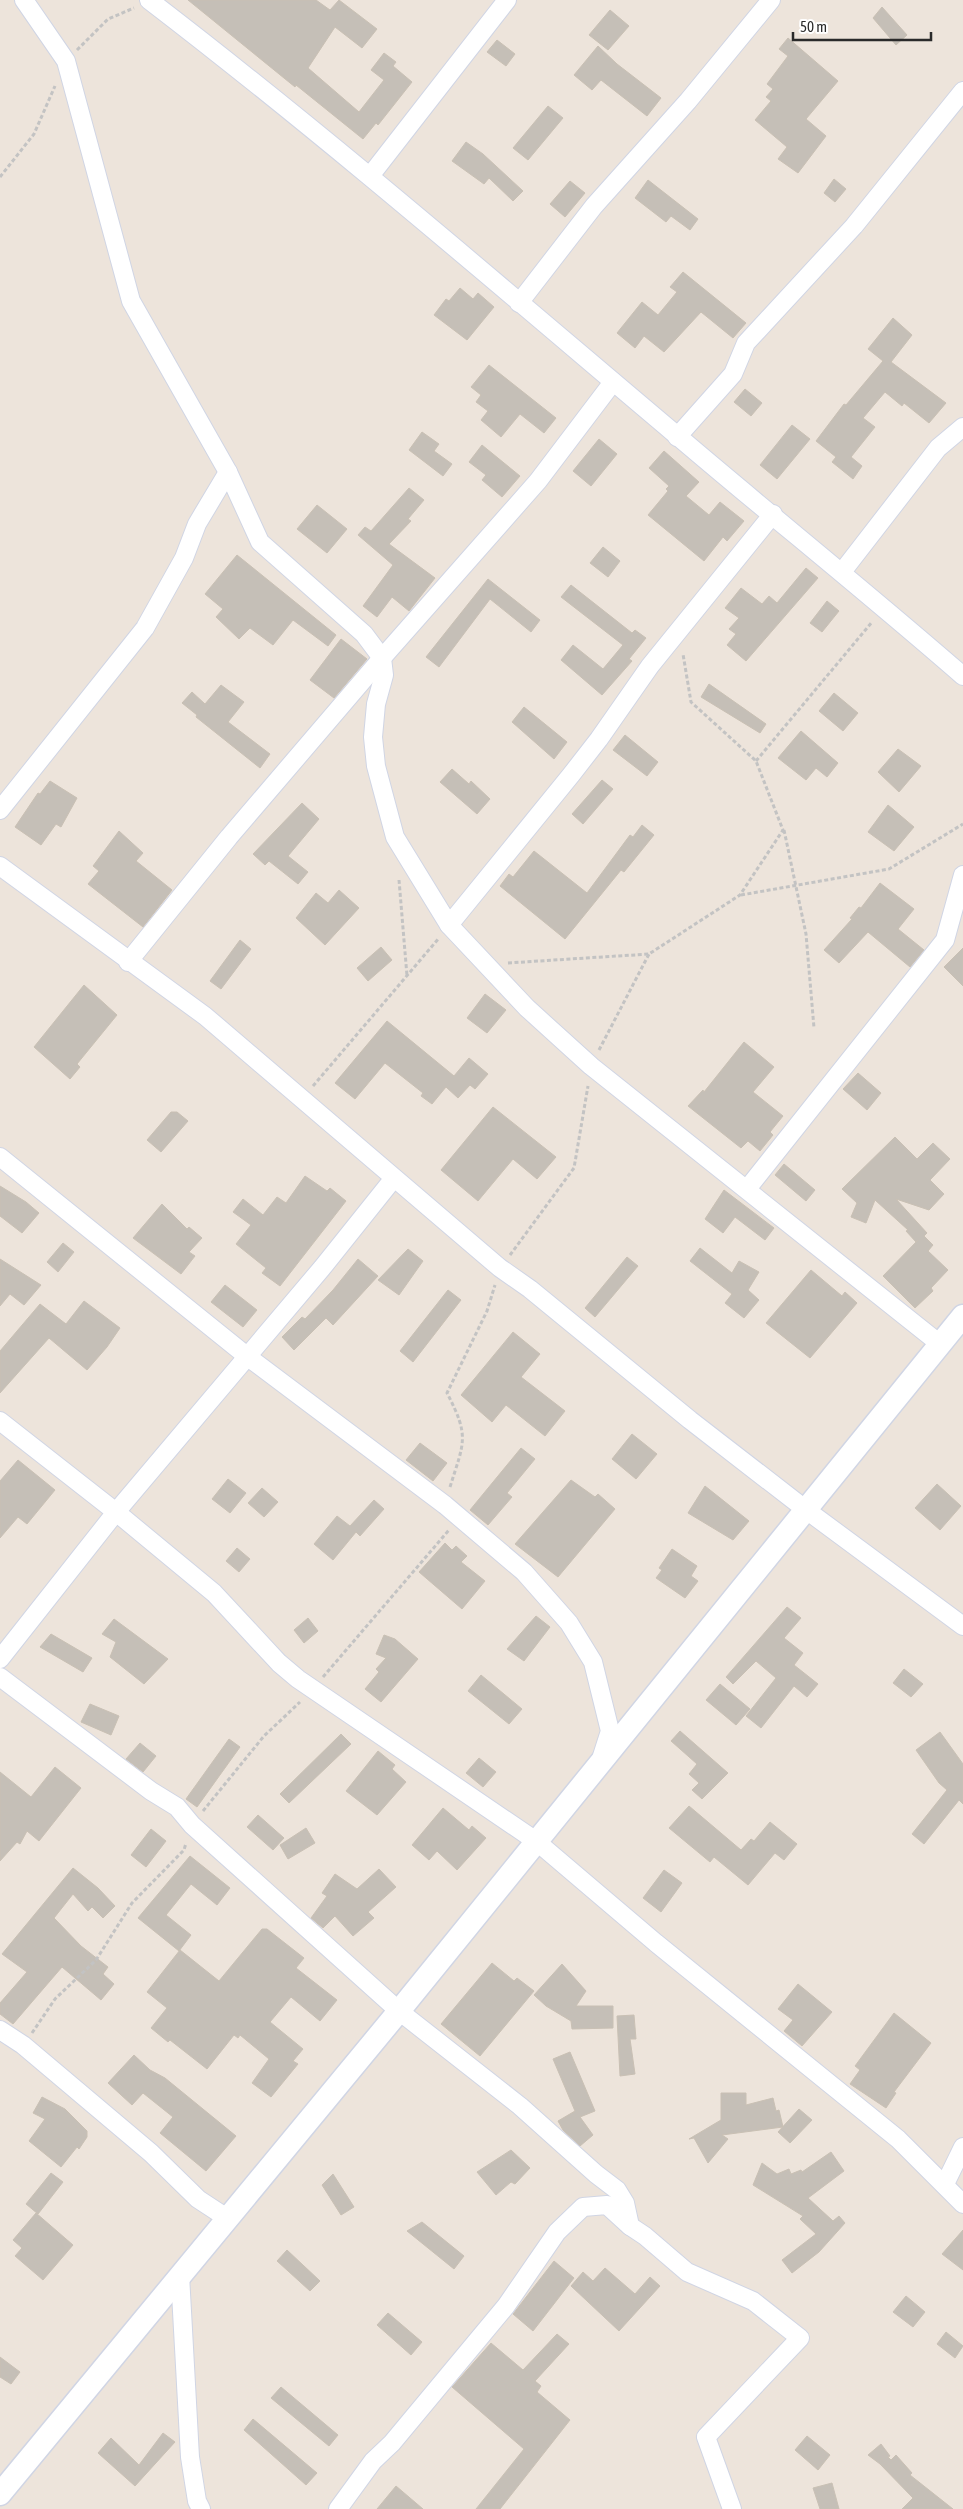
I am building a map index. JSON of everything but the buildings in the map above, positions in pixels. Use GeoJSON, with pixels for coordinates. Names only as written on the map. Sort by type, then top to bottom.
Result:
{"type":"FeatureCollection","features":[{"type":"Feature","properties":{"kind":"street"},"geometry":{"type":"LineString","coordinates":[[24,0],[66,61],[131,301],[228,472],[260,542],[364,634],[382,658],[384,675],[376,704],[373,737],[378,775],[395,837],[449,925],[526,1008],[591,1066],[940,1344]]}},
{"type":"Feature","properties":{"kind":"street"},"geometry":{"type":"LineString","coordinates":[[150,0],[370,176],[678,437],[885,607],[963,676]]}},
{"type":"Feature","properties":{"kind":"street"},"geometry":{"type":"LineString","coordinates":[[370,176],[507,0]]}},
{"type":"Feature","properties":{"kind":"street"},"geometry":{"type":"LineString","coordinates":[[519,303],[594,206],[688,101],[771,0]]}},
{"type":"Feature","properties":{"kind":"street"},"geometry":{"type":"LineString","coordinates":[[678,437],[733,374],[746,343],[854,226],[963,91]]}},
{"type":"Feature","properties":{"kind":"street"},"geometry":{"type":"LineString","coordinates":[[128,962],[229,837],[382,658],[538,481],[613,382]]}},
{"type":"Feature","properties":{"kind":"street"},"geometry":{"type":"LineString","coordinates":[[842,572],[938,448],[963,427]]}},
{"type":"Feature","properties":{"kind":"street"},"geometry":{"type":"LineString","coordinates":[[0,810],[145,628],[184,558],[197,524],[228,472]]}},
{"type":"Feature","properties":{"kind":"street"},"geometry":{"type":"LineString","coordinates":[[449,925],[599,739],[650,666],[773,514]]}},
{"type":"Feature","properties":{"kind":"street"},"geometry":{"type":"LineString","coordinates":[[0,866],[128,962],[205,1016],[500,1268],[530,1289],[690,1420],[805,1509],[963,1626]]}},
{"type":"Feature","properties":{"kind":"street"},"geometry":{"type":"LineString","coordinates":[[747,1189],[945,940],[963,875]]}},
{"type":"Feature","properties":{"kind":"street"},"geometry":{"type":"LineString","coordinates":[[0,1157],[203,1318],[248,1357],[445,1506],[524,1572],[569,1623],[593,1662],[604,1698],[610,1731],[599,1764]]}},
{"type":"Feature","properties":{"kind":"street"},"geometry":{"type":"LineString","coordinates":[[0,1659],[116,1512],[248,1357],[394,1178]]}},
{"type":"Feature","properties":{"kind":"street"},"geometry":{"type":"LineString","coordinates":[[0,2494],[399,2011],[963,1316]]}},
{"type":"Feature","properties":{"kind":"street"},"geometry":{"type":"LineString","coordinates":[[0,1421],[116,1512],[214,1593],[279,1664],[298,1679],[536,1841],[656,1943],[898,2139],[963,2204]]}},
{"type":"Feature","properties":{"kind":"street"},"geometry":{"type":"LineString","coordinates":[[0,1677],[144,1786],[177,1807],[192,1825],[399,2011],[520,2106],[616,2190],[626,2203],[630,2226]]}},
{"type":"Feature","properties":{"kind":"street"},"geometry":{"type":"LineString","coordinates":[[0,2030],[23,2045],[151,2153],[198,2199],[227,2218]]}},
{"type":"Feature","properties":{"kind":"street"},"geometry":{"type":"LineString","coordinates":[[945,2184],[963,2147]]}},
{"type":"Feature","properties":{"kind":"street"},"geometry":{"type":"LineString","coordinates":[[338,2509],[373,2461],[392,2443],[506,2306],[557,2232],[583,2207],[607,2205],[687,2272],[753,2301],[800,2338],[706,2436],[732,2509]]}},
{"type":"Feature","properties":{"kind":"street"},"geometry":{"type":"LineString","coordinates":[[180,2275],[190,2457],[197,2501],[201,2509]]}},
{"type":"Feature","properties":{"kind":"path"},"geometry":{"type":"LineString","coordinates":[[756,762],[885,607]]}},
{"type":"Feature","properties":{"kind":"path"},"geometry":{"type":"LineString","coordinates":[[680,629],[691,702],[756,762],[784,830],[806,934],[814,1028]]}},
{"type":"Feature","properties":{"kind":"path"},"geometry":{"type":"LineString","coordinates":[[740,895],[889,869],[963,824]]}},
{"type":"Feature","properties":{"kind":"path"},"geometry":{"type":"LineString","coordinates":[[485,964],[649,954],[740,895],[784,830]]}},
{"type":"Feature","properties":{"kind":"path"},"geometry":{"type":"LineString","coordinates":[[399,876],[407,976]]}},
{"type":"Feature","properties":{"kind":"path"},"geometry":{"type":"LineString","coordinates":[[302,1100],[449,925]]}},
{"type":"Feature","properties":{"kind":"path"},"geometry":{"type":"LineString","coordinates":[[500,1268],[574,1168],[591,1066],[649,954]]}}]}
